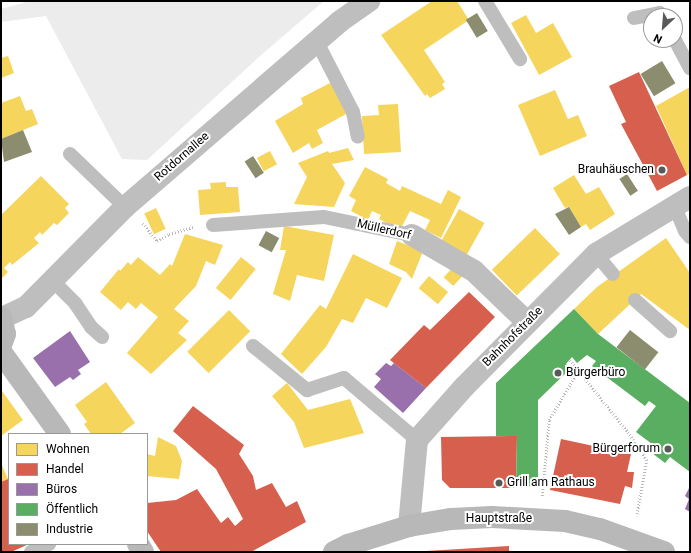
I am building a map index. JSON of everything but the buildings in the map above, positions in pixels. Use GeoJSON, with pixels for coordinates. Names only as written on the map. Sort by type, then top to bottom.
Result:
{"type":"FeatureCollection","features":[{"type":"Feature","properties":{"kind":"main road"},"geometry":{"type":"LineString","coordinates":[[1,318],[6,334],[1,345]]}},
{"type":"Feature","properties":{"kind":"main road"},"geometry":{"type":"LineString","coordinates":[[1,352],[59,433]]}},
{"type":"Feature","properties":{"kind":"main road","name":"Hauptstraße"},"geometry":{"type":"LineString","coordinates":[[334,552],[348,545],[409,526],[451,519],[540,519],[572,523],[634,540],[664,552]]}},
{"type":"Feature","properties":{"kind":"street","name":"Rotdornallee"},"geometry":{"type":"LineString","coordinates":[[1,318],[26,307],[125,207],[317,42],[369,1]]}},
{"type":"Feature","properties":{"kind":"street","name":"Bahnhofstraße"},"geometry":{"type":"LineString","coordinates":[[417,440],[527,322],[596,254],[682,201]]}},
{"type":"Feature","properties":{"kind":"street","name":"Müllerdorf"},"geometry":{"type":"LineString","coordinates":[[412,235],[474,270],[527,322]]}},
{"type":"Feature","properties":{"kind":"street"},"geometry":{"type":"LineString","coordinates":[[409,526],[417,440]]}},
{"type":"Feature","properties":{"kind":"lane"},"geometry":{"type":"LineString","coordinates":[[485,1],[520,59]]}},
{"type":"Feature","properties":{"kind":"lane"},"geometry":{"type":"LineString","coordinates":[[634,18],[643,16]]}},
{"type":"Feature","properties":{"kind":"lane"},"geometry":{"type":"LineString","coordinates":[[317,42],[353,112],[358,137]]}},
{"type":"Feature","properties":{"kind":"lane"},"geometry":{"type":"LineString","coordinates":[[679,48],[690,68]]}},
{"type":"Feature","properties":{"kind":"lane"},"geometry":{"type":"LineString","coordinates":[[70,154],[125,207]]}},
{"type":"Feature","properties":{"kind":"lane"},"geometry":{"type":"LineString","coordinates":[[682,201],[685,231],[690,237]]}},
{"type":"Feature","properties":{"kind":"lane","name":"Müllerdorf"},"geometry":{"type":"LineString","coordinates":[[213,225],[324,217],[412,235]]}},
{"type":"Feature","properties":{"kind":"lane"},"geometry":{"type":"LineString","coordinates":[[596,254],[613,274]]}},
{"type":"Feature","properties":{"kind":"lane"},"geometry":{"type":"LineString","coordinates":[[53,281],[74,303],[90,327],[102,337]]}},
{"type":"Feature","properties":{"kind":"lane"},"geometry":{"type":"LineString","coordinates":[[635,300],[670,331]]}},
{"type":"Feature","properties":{"kind":"lane"},"geometry":{"type":"LineString","coordinates":[[253,346],[307,390],[344,378],[417,440]]}},
{"type":"Feature","properties":{"kind":"lane"},"geometry":{"type":"LineString","coordinates":[[31,552],[47,545]]}},
{"type":"Feature","properties":{"kind":"path"},"geometry":{"type":"LineString","coordinates":[[125,207],[144,224],[157,241],[183,229],[213,225]]}},
{"type":"Feature","properties":{"kind":"path"},"geometry":{"type":"LineString","coordinates":[[570,360],[628,432],[647,460],[634,540]]}},
{"type":"Feature","properties":{"kind":"path"},"geometry":{"type":"LineString","coordinates":[[540,519],[549,420],[578,371]]}},
{"type":"Feature","properties":{"kind":"shaded area"},"geometry":{"type":"Polygon","coordinates":[[[30,1],[324,1],[260,56],[147,160],[122,159],[46,16],[1,22],[1,9],[30,1]]]}},
{"type":"Feature","properties":{"kind":"place","name":"Brauhäuschen"},"geometry":{"type":"Point","coordinates":[662,170]}},
{"type":"Feature","properties":{"kind":"place","name":"Bürgerbüro"},"geometry":{"type":"Point","coordinates":[558,373]}},
{"type":"Feature","properties":{"kind":"place","name":"Bürgerforum"},"geometry":{"type":"Point","coordinates":[668,449]}},
{"type":"Feature","properties":{"kind":"place","name":"Grill am Rathaus"},"geometry":{"type":"Point","coordinates":[499,483]}}]}
